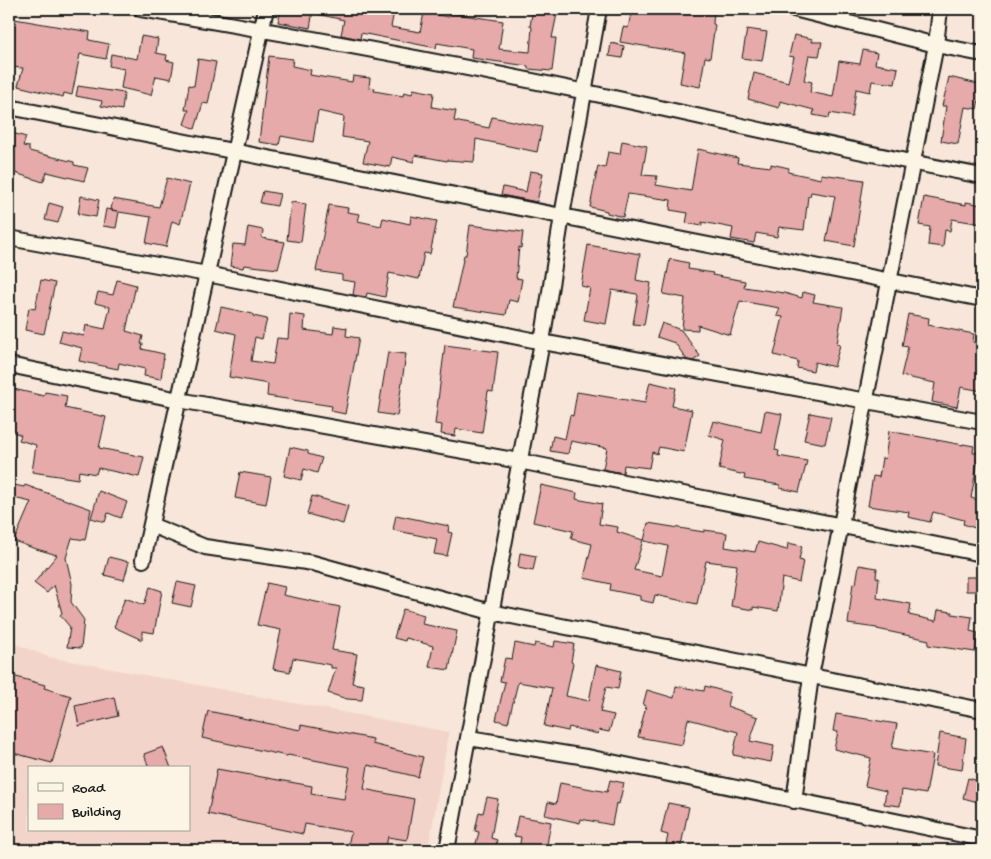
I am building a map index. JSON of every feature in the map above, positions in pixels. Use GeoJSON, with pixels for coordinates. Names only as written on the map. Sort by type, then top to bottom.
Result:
{"type":"FeatureCollection","features":[{"type":"Feature","properties":{"kind":"street"},"geometry":{"type":"LineString","coordinates":[[141,9],[262,29],[584,92],[912,163],[982,176]]}},
{"type":"Feature","properties":{"kind":"street"},"geometry":{"type":"LineString","coordinates":[[143,560],[266,9]]}},
{"type":"Feature","properties":{"kind":"street"},"geometry":{"type":"LineString","coordinates":[[447,850],[542,342],[562,216],[599,9]]}},
{"type":"Feature","properties":{"kind":"street"},"geometry":{"type":"LineString","coordinates":[[794,9],[936,45],[982,54]]}},
{"type":"Feature","properties":{"kind":"street"},"geometry":{"type":"LineString","coordinates":[[794,800],[811,676],[936,45],[940,9]]}},
{"type":"Feature","properties":{"kind":"street"},"geometry":{"type":"LineString","coordinates":[[9,107],[235,150],[982,299]]}},
{"type":"Feature","properties":{"kind":"street"},"geometry":{"type":"LineString","coordinates":[[9,238],[207,274],[542,342],[982,422]]}},
{"type":"Feature","properties":{"kind":"street"},"geometry":{"type":"LineString","coordinates":[[9,365],[179,400],[520,461],[982,554]]}},
{"type":"Feature","properties":{"kind":"street"},"geometry":{"type":"LineString","coordinates":[[151,524],[204,547],[313,563],[491,612],[982,710]]}},
{"type":"Feature","properties":{"kind":"street"},"geometry":{"type":"LineString","coordinates":[[468,738],[592,758],[982,840]]}},
{"type":"Feature","properties":{"kind":"shaded area"},"geometry":{"type":"Polygon","coordinates":[[[9,641],[48,657],[449,732],[428,850],[9,850],[9,641]]]}},
{"type":"Feature","properties":{"kind":"building"},"geometry":{"type":"Polygon","coordinates":[[[281,9],[313,11],[310,28],[278,22],[281,9]]]}},
{"type":"Feature","properties":{"kind":"building"},"geometry":{"type":"Polygon","coordinates":[[[317,9],[378,9],[394,12],[391,27],[420,32],[424,13],[449,17],[449,13],[503,21],[499,49],[530,52],[532,27],[530,26],[533,9],[558,9],[552,38],[556,38],[552,71],[528,69],[528,66],[471,58],[472,49],[437,43],[436,48],[361,33],[360,39],[341,35],[344,20],[317,14],[317,9]]]}},
{"type":"Feature","properties":{"kind":"building"},"geometry":{"type":"Polygon","coordinates":[[[632,9],[714,9],[713,24],[715,25],[710,58],[705,57],[700,87],[680,83],[685,53],[620,42],[623,27],[628,28],[632,9]]]}},
{"type":"Feature","properties":{"kind":"building"},"geometry":{"type":"Polygon","coordinates":[[[9,18],[90,32],[89,40],[109,44],[106,59],[80,54],[72,95],[64,93],[63,97],[18,86],[23,68],[9,67],[9,18]]]}},
{"type":"Feature","properties":{"kind":"building"},"geometry":{"type":"Polygon","coordinates":[[[747,29],[767,32],[762,61],[742,58],[747,29]]]}},
{"type":"Feature","properties":{"kind":"building"},"geometry":{"type":"Polygon","coordinates":[[[794,35],[813,39],[812,42],[822,42],[819,56],[809,55],[804,80],[812,82],[810,92],[833,97],[839,61],[860,64],[863,50],[877,53],[875,64],[898,68],[895,84],[872,81],[870,92],[856,89],[852,117],[830,113],[829,118],[813,115],[814,110],[780,101],[779,108],[748,99],[754,73],[788,82],[794,57],[789,56],[794,35]]]}},
{"type":"Feature","properties":{"kind":"building"},"geometry":{"type":"Polygon","coordinates":[[[141,36],[158,39],[156,53],[167,55],[166,60],[174,62],[171,79],[156,76],[151,95],[121,88],[124,69],[109,66],[111,54],[137,59],[141,36]]]}},
{"type":"Feature","properties":{"kind":"building"},"geometry":{"type":"Polygon","coordinates":[[[611,43],[624,46],[622,58],[609,56],[611,43]]]}},
{"type":"Feature","properties":{"kind":"building"},"geometry":{"type":"Polygon","coordinates":[[[269,56],[293,59],[292,66],[311,70],[310,75],[352,82],[353,76],[370,78],[369,87],[375,88],[374,91],[403,96],[404,92],[412,94],[413,89],[434,93],[432,107],[456,111],[454,121],[489,128],[492,117],[542,127],[537,152],[476,139],[474,162],[447,161],[415,155],[414,162],[392,157],[390,167],[363,162],[368,141],[342,137],[344,117],[318,111],[313,142],[281,136],[279,145],[259,142],[269,56]]]}},
{"type":"Feature","properties":{"kind":"building"},"geometry":{"type":"Polygon","coordinates":[[[198,59],[216,62],[208,104],[203,103],[195,129],[184,124],[189,110],[185,110],[189,85],[194,86],[198,59]]]}},
{"type":"Feature","properties":{"kind":"building"},"geometry":{"type":"Polygon","coordinates":[[[949,77],[982,85],[977,109],[965,107],[958,144],[941,141],[946,106],[942,106],[949,77]]]}},
{"type":"Feature","properties":{"kind":"building"},"geometry":{"type":"Polygon","coordinates":[[[78,86],[124,93],[122,110],[101,106],[102,101],[76,96],[78,86]]]}},
{"type":"Feature","properties":{"kind":"building"},"geometry":{"type":"Polygon","coordinates":[[[9,132],[26,137],[23,146],[29,147],[29,151],[74,162],[74,165],[88,168],[84,181],[47,172],[43,182],[9,171],[9,132]]]}},
{"type":"Feature","properties":{"kind":"building"},"geometry":{"type":"Polygon","coordinates":[[[622,141],[647,146],[642,175],[657,176],[656,185],[691,191],[698,149],[738,158],[737,163],[771,167],[771,164],[789,168],[788,172],[821,179],[821,174],[864,180],[854,246],[826,241],[835,196],[811,192],[810,196],[808,196],[804,230],[779,227],[777,237],[756,233],[754,243],[731,239],[733,228],[702,222],[702,226],[686,223],[688,213],[670,210],[671,200],[628,194],[623,217],[590,207],[598,166],[605,168],[608,152],[620,154],[622,141]]]}},
{"type":"Feature","properties":{"kind":"building"},"geometry":{"type":"Polygon","coordinates":[[[530,171],[543,173],[537,202],[501,195],[503,187],[526,192],[530,171]]]}},
{"type":"Feature","properties":{"kind":"building"},"geometry":{"type":"Polygon","coordinates":[[[167,178],[190,184],[180,224],[172,221],[166,247],[146,243],[151,217],[119,212],[116,228],[103,226],[106,209],[111,210],[113,199],[159,207],[167,178]]]}},
{"type":"Feature","properties":{"kind":"building"},"geometry":{"type":"Polygon","coordinates":[[[263,191],[280,194],[277,206],[260,203],[263,191]]]}},
{"type":"Feature","properties":{"kind":"building"},"geometry":{"type":"Polygon","coordinates":[[[81,196],[99,200],[96,217],[78,214],[81,196]]]}},
{"type":"Feature","properties":{"kind":"building"},"geometry":{"type":"Polygon","coordinates":[[[924,197],[966,205],[966,202],[982,205],[982,224],[952,219],[950,231],[945,230],[943,247],[928,245],[930,227],[919,225],[924,197]]]}},
{"type":"Feature","properties":{"kind":"building"},"geometry":{"type":"Polygon","coordinates":[[[291,202],[306,204],[301,242],[287,240],[291,202]]]}},
{"type":"Feature","properties":{"kind":"building"},"geometry":{"type":"Polygon","coordinates":[[[49,203],[63,207],[58,223],[45,220],[49,203]]]}},
{"type":"Feature","properties":{"kind":"building"},"geometry":{"type":"Polygon","coordinates":[[[329,205],[348,208],[347,212],[360,214],[358,221],[381,226],[383,218],[410,224],[411,216],[437,221],[430,254],[424,253],[419,279],[389,273],[385,297],[367,293],[366,297],[353,295],[355,282],[342,280],[342,275],[316,271],[329,205]]]}},
{"type":"Feature","properties":{"kind":"building"},"geometry":{"type":"Polygon","coordinates":[[[470,225],[523,232],[521,248],[519,247],[516,278],[522,279],[518,302],[509,300],[506,315],[453,307],[464,255],[466,255],[470,225]]]}},
{"type":"Feature","properties":{"kind":"building"},"geometry":{"type":"Polygon","coordinates":[[[248,227],[263,230],[262,238],[285,242],[278,269],[244,265],[243,268],[230,266],[233,244],[245,245],[248,227]]]}},
{"type":"Feature","properties":{"kind":"building"},"geometry":{"type":"Polygon","coordinates":[[[588,245],[640,254],[636,280],[651,283],[644,325],[633,324],[637,294],[612,290],[606,324],[584,320],[590,288],[581,286],[588,245]]]}},
{"type":"Feature","properties":{"kind":"building"},"geometry":{"type":"Polygon","coordinates":[[[670,259],[689,263],[688,269],[745,281],[744,287],[784,293],[802,298],[803,292],[815,295],[813,302],[843,307],[837,344],[840,345],[834,367],[815,362],[813,371],[797,368],[798,361],[774,355],[783,317],[777,316],[780,308],[740,301],[730,335],[698,325],[698,330],[682,329],[685,298],[663,294],[670,259]]]}},
{"type":"Feature","properties":{"kind":"building"},"geometry":{"type":"Polygon","coordinates":[[[41,280],[55,283],[44,334],[25,330],[29,308],[35,309],[41,280]]]}},
{"type":"Feature","properties":{"kind":"building"},"geometry":{"type":"Polygon","coordinates":[[[117,280],[136,285],[126,331],[143,336],[142,349],[164,354],[161,379],[144,376],[145,369],[119,363],[118,369],[79,361],[82,348],[59,342],[62,331],[84,336],[86,325],[105,329],[110,307],[95,303],[98,292],[113,295],[117,280]]]}},
{"type":"Feature","properties":{"kind":"building"},"geometry":{"type":"Polygon","coordinates":[[[221,307],[267,319],[262,339],[255,337],[251,361],[273,364],[277,338],[288,339],[290,314],[305,316],[304,330],[333,334],[334,326],[347,328],[346,336],[359,338],[345,414],[331,411],[332,406],[267,396],[268,384],[229,377],[236,334],[216,329],[221,307]]]}},
{"type":"Feature","properties":{"kind":"building"},"geometry":{"type":"Polygon","coordinates":[[[908,314],[929,318],[928,325],[974,334],[973,342],[982,344],[982,391],[961,387],[957,407],[932,402],[935,383],[901,376],[908,347],[902,346],[908,314]]]}},
{"type":"Feature","properties":{"kind":"building"},"geometry":{"type":"Polygon","coordinates":[[[662,323],[681,330],[700,356],[693,361],[687,360],[675,343],[657,337],[662,323]]]}},
{"type":"Feature","properties":{"kind":"building"},"geometry":{"type":"Polygon","coordinates":[[[445,345],[498,352],[493,392],[488,391],[482,433],[456,429],[455,436],[441,434],[442,425],[435,424],[445,345]]]}},
{"type":"Feature","properties":{"kind":"building"},"geometry":{"type":"Polygon","coordinates":[[[388,352],[406,354],[397,416],[378,413],[388,352]]]}},
{"type":"Feature","properties":{"kind":"building"},"geometry":{"type":"Polygon","coordinates":[[[650,382],[676,388],[672,406],[692,410],[684,452],[659,447],[657,454],[652,452],[649,468],[624,465],[623,473],[603,469],[607,448],[571,441],[568,454],[550,451],[553,436],[565,439],[570,415],[573,416],[577,392],[645,403],[650,382]]]}},
{"type":"Feature","properties":{"kind":"building"},"geometry":{"type":"Polygon","coordinates":[[[9,388],[44,396],[45,392],[67,396],[65,408],[106,417],[99,448],[144,457],[139,477],[98,468],[96,474],[79,471],[78,479],[32,472],[36,445],[19,440],[21,435],[9,430],[9,388]]]}},
{"type":"Feature","properties":{"kind":"building"},"geometry":{"type":"Polygon","coordinates":[[[765,411],[782,414],[775,450],[779,451],[778,456],[807,461],[799,492],[780,488],[780,485],[744,479],[745,475],[719,469],[725,440],[709,435],[713,421],[761,432],[765,411]]]}},
{"type":"Feature","properties":{"kind":"building"},"geometry":{"type":"Polygon","coordinates":[[[810,413],[831,417],[825,444],[804,440],[810,413]]]}},
{"type":"Feature","properties":{"kind":"building"},"geometry":{"type":"Polygon","coordinates":[[[889,431],[974,446],[973,452],[979,453],[971,498],[982,501],[975,528],[963,524],[964,520],[933,512],[930,522],[908,517],[909,512],[868,506],[873,476],[879,477],[882,458],[885,459],[889,431]]]}},
{"type":"Feature","properties":{"kind":"building"},"geometry":{"type":"Polygon","coordinates":[[[290,447],[308,451],[308,454],[322,458],[317,473],[304,469],[301,480],[284,476],[290,447]]]}},
{"type":"Feature","properties":{"kind":"building"},"geometry":{"type":"Polygon","coordinates":[[[240,472],[271,477],[266,504],[235,498],[240,472]]]}},
{"type":"Feature","properties":{"kind":"building"},"geometry":{"type":"Polygon","coordinates":[[[9,484],[24,487],[25,485],[91,509],[85,540],[72,538],[66,558],[72,584],[71,602],[84,620],[81,648],[67,647],[70,627],[60,615],[62,613],[54,585],[47,593],[34,583],[57,555],[14,541],[31,502],[9,497],[9,484]]]}},
{"type":"Feature","properties":{"kind":"building"},"geometry":{"type":"Polygon","coordinates":[[[541,485],[577,493],[576,499],[602,504],[599,524],[618,527],[617,532],[643,540],[634,570],[662,576],[668,546],[644,541],[648,523],[704,532],[704,530],[727,533],[725,547],[755,552],[758,542],[787,550],[788,543],[802,546],[799,560],[803,561],[799,582],[782,578],[778,611],[753,607],[753,610],[731,606],[737,565],[706,561],[697,604],[655,595],[653,603],[640,600],[640,596],[610,590],[611,584],[584,578],[592,544],[571,539],[573,531],[533,522],[541,485]]]}},
{"type":"Feature","properties":{"kind":"building"},"geometry":{"type":"Polygon","coordinates":[[[99,491],[127,502],[121,518],[108,513],[105,522],[91,518],[99,491]]]}},
{"type":"Feature","properties":{"kind":"building"},"geometry":{"type":"Polygon","coordinates":[[[312,496],[348,506],[343,524],[307,514],[312,496]]]}},
{"type":"Feature","properties":{"kind":"building"},"geometry":{"type":"Polygon","coordinates":[[[396,515],[449,526],[448,532],[452,533],[447,556],[434,554],[437,539],[393,530],[396,515]]]}},
{"type":"Feature","properties":{"kind":"building"},"geometry":{"type":"Polygon","coordinates":[[[520,553],[536,556],[533,571],[518,568],[520,553]]]}},
{"type":"Feature","properties":{"kind":"building"},"geometry":{"type":"Polygon","coordinates":[[[109,557],[129,562],[124,580],[104,575],[109,557]]]}},
{"type":"Feature","properties":{"kind":"building"},"geometry":{"type":"Polygon","coordinates":[[[859,565],[877,568],[876,577],[879,578],[877,598],[911,604],[909,615],[936,621],[938,610],[972,617],[970,631],[978,633],[975,652],[928,645],[929,640],[877,628],[848,624],[853,583],[856,584],[859,565]]]}},
{"type":"Feature","properties":{"kind":"building"},"geometry":{"type":"Polygon","coordinates":[[[966,577],[979,577],[978,591],[966,591],[966,577]]]}},
{"type":"Feature","properties":{"kind":"building"},"geometry":{"type":"Polygon","coordinates":[[[177,582],[196,586],[191,607],[172,603],[177,582]]]}},
{"type":"Feature","properties":{"kind":"building"},"geometry":{"type":"Polygon","coordinates":[[[267,583],[285,587],[283,595],[340,607],[332,650],[357,654],[352,683],[364,685],[362,700],[347,699],[328,693],[336,668],[331,668],[331,665],[293,658],[290,672],[273,669],[281,630],[257,625],[267,583]]]}},
{"type":"Feature","properties":{"kind":"building"},"geometry":{"type":"Polygon","coordinates":[[[150,587],[162,591],[154,633],[142,631],[142,640],[114,627],[125,598],[144,605],[150,587]]]}},
{"type":"Feature","properties":{"kind":"building"},"geometry":{"type":"Polygon","coordinates":[[[403,609],[424,615],[422,624],[457,631],[449,670],[429,667],[433,646],[406,638],[405,641],[394,638],[403,609]]]}},
{"type":"Feature","properties":{"kind":"building"},"geometry":{"type":"Polygon","coordinates":[[[555,641],[574,644],[571,662],[573,663],[566,696],[589,701],[596,665],[621,671],[618,689],[606,687],[600,712],[614,715],[609,732],[599,730],[598,734],[569,727],[568,731],[544,726],[552,688],[518,682],[508,723],[496,720],[505,682],[500,681],[505,658],[512,659],[515,643],[534,647],[535,643],[554,647],[555,641]]]}},
{"type":"Feature","properties":{"kind":"building"},"geometry":{"type":"Polygon","coordinates":[[[9,675],[45,685],[44,688],[71,696],[52,763],[9,752],[9,675]]]}},
{"type":"Feature","properties":{"kind":"building"},"geometry":{"type":"Polygon","coordinates":[[[676,686],[704,691],[705,686],[730,693],[727,706],[758,717],[750,741],[774,746],[771,762],[733,755],[738,732],[688,719],[682,745],[638,737],[646,706],[643,705],[647,690],[674,698],[676,686]]]}},
{"type":"Feature","properties":{"kind":"building"},"geometry":{"type":"Polygon","coordinates":[[[114,697],[118,716],[79,726],[75,706],[114,697]]]}},
{"type":"Feature","properties":{"kind":"building"},"geometry":{"type":"Polygon","coordinates":[[[208,711],[300,730],[301,725],[373,739],[372,744],[423,757],[418,777],[368,765],[364,789],[414,799],[407,840],[388,837],[385,850],[347,850],[351,832],[305,824],[303,834],[208,814],[217,769],[312,786],[311,794],[344,799],[350,767],[202,738],[208,711]]]}},
{"type":"Feature","properties":{"kind":"building"},"geometry":{"type":"Polygon","coordinates":[[[836,714],[897,724],[892,748],[933,755],[926,794],[902,790],[900,806],[884,804],[886,791],[865,786],[871,758],[834,749],[838,732],[833,731],[836,714]]]}},
{"type":"Feature","properties":{"kind":"building"},"geometry":{"type":"Polygon","coordinates":[[[940,733],[966,738],[962,770],[935,766],[940,733]]]}},
{"type":"Feature","properties":{"kind":"building"},"geometry":{"type":"Polygon","coordinates":[[[163,747],[170,766],[148,766],[144,754],[163,747]]]}},
{"type":"Feature","properties":{"kind":"building"},"geometry":{"type":"Polygon","coordinates":[[[968,778],[982,782],[978,802],[963,798],[968,778]]]}},
{"type":"Feature","properties":{"kind":"building"},"geometry":{"type":"Polygon","coordinates":[[[610,780],[624,783],[619,804],[616,803],[612,825],[581,819],[580,823],[545,815],[548,802],[556,804],[560,783],[607,792],[610,780]]]}},
{"type":"Feature","properties":{"kind":"building"},"geometry":{"type":"Polygon","coordinates":[[[487,797],[498,799],[491,838],[497,840],[495,850],[475,847],[479,832],[475,831],[479,812],[483,813],[487,797]]]}},
{"type":"Feature","properties":{"kind":"building"},"geometry":{"type":"Polygon","coordinates":[[[668,803],[689,807],[680,850],[665,850],[668,835],[661,833],[668,803]]]}},
{"type":"Feature","properties":{"kind":"building"},"geometry":{"type":"Polygon","coordinates":[[[518,816],[551,822],[546,850],[519,850],[521,837],[514,836],[518,816]]]}}]}
